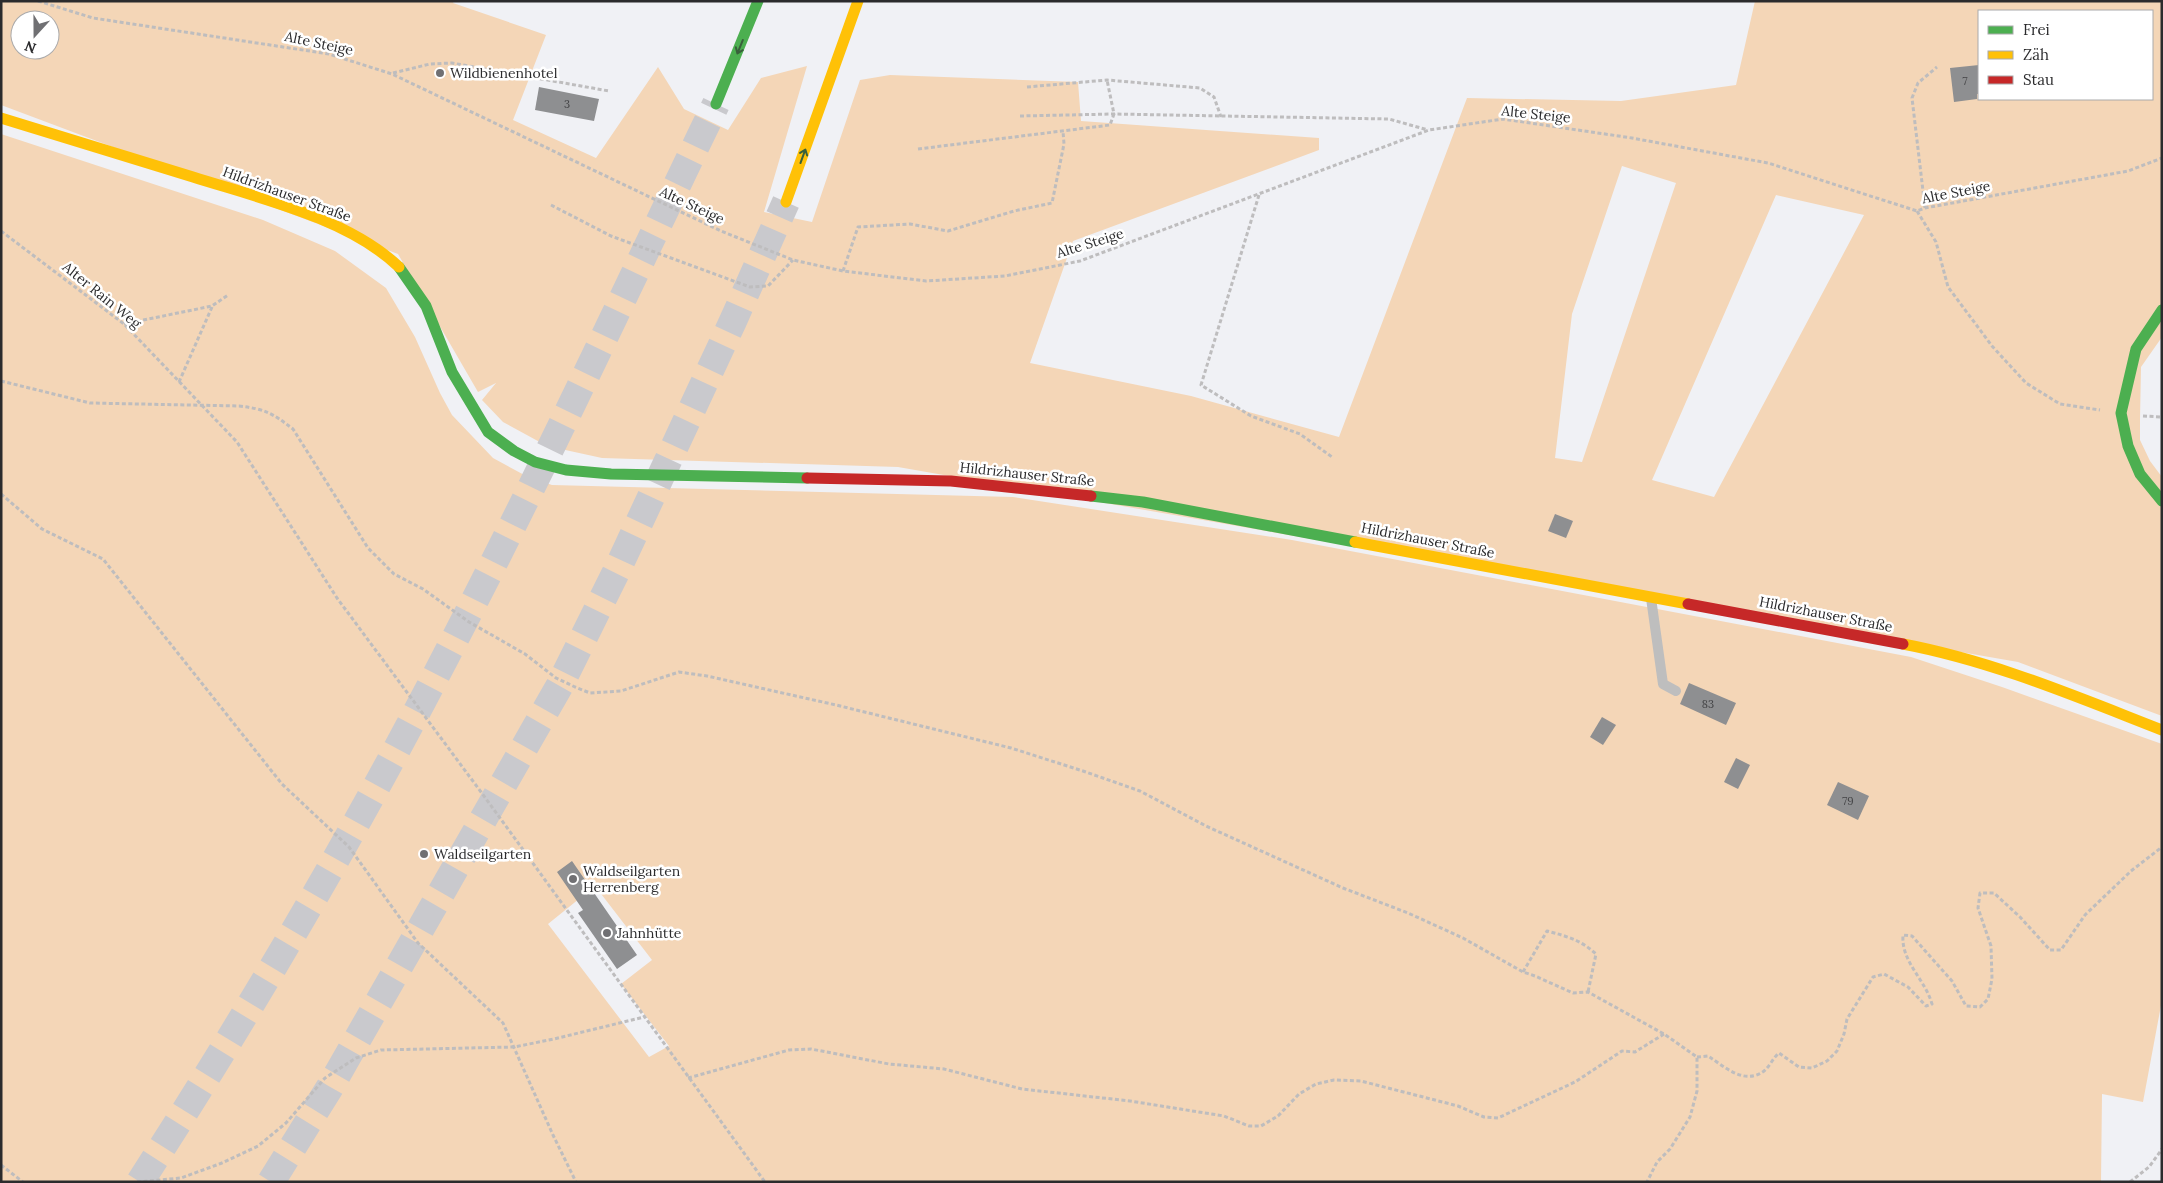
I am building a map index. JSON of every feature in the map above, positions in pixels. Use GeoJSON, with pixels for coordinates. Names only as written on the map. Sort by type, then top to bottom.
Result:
{"type":"FeatureCollection","features":[{"type":"Feature","properties":{"kind":"main road"},"geometry":{"type":"LineString","coordinates":[[716,104],[758,1]]}},
{"type":"Feature","properties":{"kind":"main road"},"geometry":{"type":"LineString","coordinates":[[786,202],[858,1]]}},
{"type":"Feature","properties":{"kind":"main road","name":"Hildrizhauser Straße"},"geometry":{"type":"LineString","coordinates":[[1,118],[261,198],[343,228],[381,250],[403,271],[426,306],[452,372],[488,432],[514,452],[541,464],[566,470],[611,474],[951,480],[1143,502],[1932,649],[2014,673],[2162,730]]}},
{"type":"Feature","properties":{"kind":"main road"},"geometry":{"type":"LineString","coordinates":[[2162,310],[2136,349],[2121,413],[2128,446],[2140,474],[2162,502]]}},
{"type":"Feature","properties":{"kind":"lane"},"geometry":{"type":"LineString","coordinates":[[1651,596],[1663,684],[1676,690]]}},
{"type":"Feature","properties":{"kind":"path","name":"Alte Steige"},"geometry":{"type":"LineString","coordinates":[[38,1],[92,18],[330,54],[392,74],[721,232],[793,260],[843,271],[926,282],[1005,276],[1080,261],[1429,130],[1503,119],[1632,138],[1768,163],[1917,211],[2128,171],[2162,158]]}},
{"type":"Feature","properties":{"kind":"path"},"geometry":{"type":"LineString","coordinates":[[392,74],[430,64],[452,63],[609,91]]}},
{"type":"Feature","properties":{"kind":"path"},"geometry":{"type":"LineString","coordinates":[[1925,208],[1912,98],[1918,83],[1937,66]]}},
{"type":"Feature","properties":{"kind":"path"},"geometry":{"type":"LineString","coordinates":[[1027,87],[1107,80],[1200,88],[1214,97],[1221,117]]}},
{"type":"Feature","properties":{"kind":"path"},"geometry":{"type":"LineString","coordinates":[[918,149],[1110,125],[1114,114],[1107,80]]}},
{"type":"Feature","properties":{"kind":"path"},"geometry":{"type":"LineString","coordinates":[[1020,116],[1114,114],[1389,119],[1429,130]]}},
{"type":"Feature","properties":{"kind":"path"},"geometry":{"type":"LineString","coordinates":[[843,271],[858,227],[910,224],[948,231],[1014,211],[1052,203],[1064,144],[1063,131]]}},
{"type":"Feature","properties":{"kind":"path"},"geometry":{"type":"LineString","coordinates":[[1259,194],[1201,384],[1251,416],[1300,434],[1332,457]]}},
{"type":"Feature","properties":{"kind":"path"},"geometry":{"type":"LineString","coordinates":[[551,205],[611,236],[750,287],[768,286],[793,260]]}},
{"type":"Feature","properties":{"kind":"path"},"geometry":{"type":"LineString","coordinates":[[1917,211],[1936,242],[1948,287],[1992,346],[2026,382],[2060,404],[2121,413]]}},
{"type":"Feature","properties":{"kind":"path","name":"Alter Rain Weg"},"geometry":{"type":"LineString","coordinates":[[1,231],[124,324],[237,442],[337,598],[486,799],[764,1182]]}},
{"type":"Feature","properties":{"kind":"path"},"geometry":{"type":"LineString","coordinates":[[124,324],[212,306],[228,295]]}},
{"type":"Feature","properties":{"kind":"path"},"geometry":{"type":"LineString","coordinates":[[179,382],[212,306]]}},
{"type":"Feature","properties":{"kind":"path"},"geometry":{"type":"LineString","coordinates":[[1,381],[90,403],[239,406],[262,409],[293,429],[368,548],[394,574],[422,589],[469,622],[525,654],[556,678],[590,693],[621,691],[678,672],[707,676],[836,705],[1011,748],[1132,788],[1206,826],[1343,888],[1408,913],[1463,938],[1523,972],[1573,994],[1588,992],[1664,1034],[1697,1057],[1708,1056],[1732,1072],[1748,1076],[1758,1075],[1766,1069],[1779,1053],[1799,1067],[1812,1068],[1827,1061],[1836,1051],[1844,1034],[1847,1019],[1873,977],[1884,974],[1908,987],[1926,1006],[1932,1004],[1929,992],[1910,965],[1902,943],[1903,935],[1912,936],[1952,981],[1966,1006],[1980,1007],[1988,998],[1992,979],[1991,946],[1978,908],[1980,893],[1994,893],[2020,917],[2050,950],[2061,950],[2085,915],[2131,871],[2162,847]]}},
{"type":"Feature","properties":{"kind":"path"},"geometry":{"type":"LineString","coordinates":[[1,494],[42,529],[103,559],[282,784],[349,847],[418,943],[503,1023],[576,1182]]}},
{"type":"Feature","properties":{"kind":"path"},"geometry":{"type":"LineString","coordinates":[[1523,972],[1547,931],[1573,937],[1596,954],[1588,992]]}},
{"type":"Feature","properties":{"kind":"path"},"geometry":{"type":"LineString","coordinates":[[137,1182],[181,1178],[222,1163],[258,1146],[286,1123],[325,1078],[356,1058],[381,1050],[514,1046],[554,1039],[644,1017]]}},
{"type":"Feature","properties":{"kind":"path"},"geometry":{"type":"LineString","coordinates":[[688,1078],[789,1050],[811,1050],[889,1064],[944,1069],[1022,1089],[1113,1099],[1224,1116],[1249,1126],[1261,1126],[1278,1116],[1298,1094],[1316,1084],[1334,1080],[1360,1081],[1458,1106],[1484,1117],[1498,1118],[1575,1082],[1622,1051],[1635,1052],[1664,1034]]}},
{"type":"Feature","properties":{"kind":"path"},"geometry":{"type":"LineString","coordinates":[[1647,1182],[1657,1162],[1670,1149],[1690,1117],[1697,1091],[1697,1057]]}},
{"type":"Feature","properties":{"kind":"path"},"geometry":{"type":"LineString","coordinates":[[2130,1182],[2149,1167],[2162,1149]]}},
{"type":"Feature","properties":{"kind":"path"},"geometry":{"type":"LineString","coordinates":[[1,1165],[23,1182]]}},
{"type":"Feature","properties":{"kind":"shaded area"},"geometry":{"type":"Polygon","coordinates":[[[1,1],[454,1],[453,3],[546,35],[513,120],[596,158],[658,67],[684,109],[728,130],[761,78],[807,66],[764,212],[812,222],[860,80],[890,75],[1078,82],[1081,121],[1319,138],[1319,150],[1073,241],[1030,363],[1191,396],[1339,437],[1467,98],[1621,101],[1736,85],[1755,1],[2162,1],[2162,337],[2141,367],[2140,440],[2150,461],[2162,477],[2162,716],[2018,662],[898,467],[602,458],[547,446],[503,422],[482,400],[496,383],[478,392],[398,254],[1,105],[1,1]],[[1622,166],[1572,314],[1555,458],[1582,462],[1676,183],[1622,166]],[[1776,195],[1652,480],[1714,497],[1864,215],[1776,195]]]}},
{"type":"Feature","properties":{"kind":"shaded area"},"geometry":{"type":"Polygon","coordinates":[[[1,134],[263,220],[335,251],[386,288],[415,337],[452,415],[493,458],[528,477],[552,485],[1013,497],[1292,540],[1911,657],[2162,744],[2162,1000],[2143,1102],[2102,1094],[2101,1182],[1,1182],[1,134]],[[595,886],[548,924],[649,1057],[669,1046],[621,984],[652,960],[595,886]]]}},
{"type":"Feature","properties":{"kind":"building"},"geometry":{"type":"Polygon","coordinates":[[[1978,65],[1977,99],[1954,102],[1950,68],[1978,65]]]}},
{"type":"Feature","properties":{"kind":"building"},"geometry":{"type":"Polygon","coordinates":[[[539,87],[599,99],[594,121],[535,110],[539,87]]]}},
{"type":"Feature","properties":{"kind":"building"},"geometry":{"type":"Polygon","coordinates":[[[1555,514],[1573,521],[1566,538],[1548,531],[1555,514]]]}},
{"type":"Feature","properties":{"kind":"building"},"geometry":{"type":"Polygon","coordinates":[[[1689,683],[1736,703],[1726,725],[1680,704],[1689,683]]]}},
{"type":"Feature","properties":{"kind":"building"},"geometry":{"type":"Polygon","coordinates":[[[1602,717],[1616,725],[1603,745],[1590,737],[1602,717]]]}},
{"type":"Feature","properties":{"kind":"building"},"geometry":{"type":"Polygon","coordinates":[[[1736,758],[1750,765],[1738,789],[1724,782],[1736,758]]]}},
{"type":"Feature","properties":{"kind":"building"},"geometry":{"type":"Polygon","coordinates":[[[1838,782],[1869,796],[1858,820],[1827,805],[1838,782]]]}},
{"type":"Feature","properties":{"kind":"building","name":"Jahnhütte"},"geometry":{"type":"Polygon","coordinates":[[[572,861],[637,955],[617,969],[578,913],[583,910],[557,872],[572,861]]]}},
{"type":"Feature","properties":{"kind":"tunnel"},"geometry":{"type":"LineString","coordinates":[[140,1182],[261,988],[411,723],[516,519],[716,104]]}},
{"type":"Feature","properties":{"kind":"tunnel"},"geometry":{"type":"LineString","coordinates":[[271,1182],[330,1087],[560,685],[618,568],[786,202]]}},
{"type":"Feature","properties":{"kind":"traffic: fast"},"geometry":{"type":"LineString","coordinates":[[716,104],[758,1]]}},
{"type":"Feature","properties":{"kind":"traffic: fast"},"geometry":{"type":"LineString","coordinates":[[399,267],[426,306],[452,372],[488,432],[514,451],[535,462],[566,470],[611,474],[807,478]]}},
{"type":"Feature","properties":{"kind":"traffic: fast"},"geometry":{"type":"LineString","coordinates":[[2162,310],[2136,349],[2121,413],[2128,446],[2140,474],[2162,501]]}},
{"type":"Feature","properties":{"kind":"traffic: fast"},"geometry":{"type":"LineString","coordinates":[[1091,496],[1143,502],[1355,542]]}},
{"type":"Feature","properties":{"kind":"traffic: slow"},"geometry":{"type":"LineString","coordinates":[[786,202],[858,1]]}},
{"type":"Feature","properties":{"kind":"traffic: slow"},"geometry":{"type":"LineString","coordinates":[[1,118],[302,212],[355,235],[399,267]]}},
{"type":"Feature","properties":{"kind":"traffic: slow"},"geometry":{"type":"LineString","coordinates":[[1355,542],[1688,604]]}},
{"type":"Feature","properties":{"kind":"traffic: slow"},"geometry":{"type":"LineString","coordinates":[[1903,644],[1936,651],[2002,670],[2162,730]]}},
{"type":"Feature","properties":{"kind":"traffic: jam"},"geometry":{"type":"LineString","coordinates":[[807,478],[951,481],[1091,496]]}},
{"type":"Feature","properties":{"kind":"traffic: jam"},"geometry":{"type":"LineString","coordinates":[[1688,604],[1903,644]]}},
{"type":"Feature","properties":{"kind":"place","name":"Wildbienenhotel"},"geometry":{"type":"Point","coordinates":[440,73]}},
{"type":"Feature","properties":{"kind":"place","name":"Waldseilgarten"},"geometry":{"type":"Point","coordinates":[424,854]}},
{"type":"Feature","properties":{"kind":"place","name":"Waldseilgarten Herrenberg"},"geometry":{"type":"Point","coordinates":[573,879]}},
{"type":"Feature","properties":{"kind":"place","name":"Jahnhütte"},"geometry":{"type":"Point","coordinates":[607,933]}}]}
